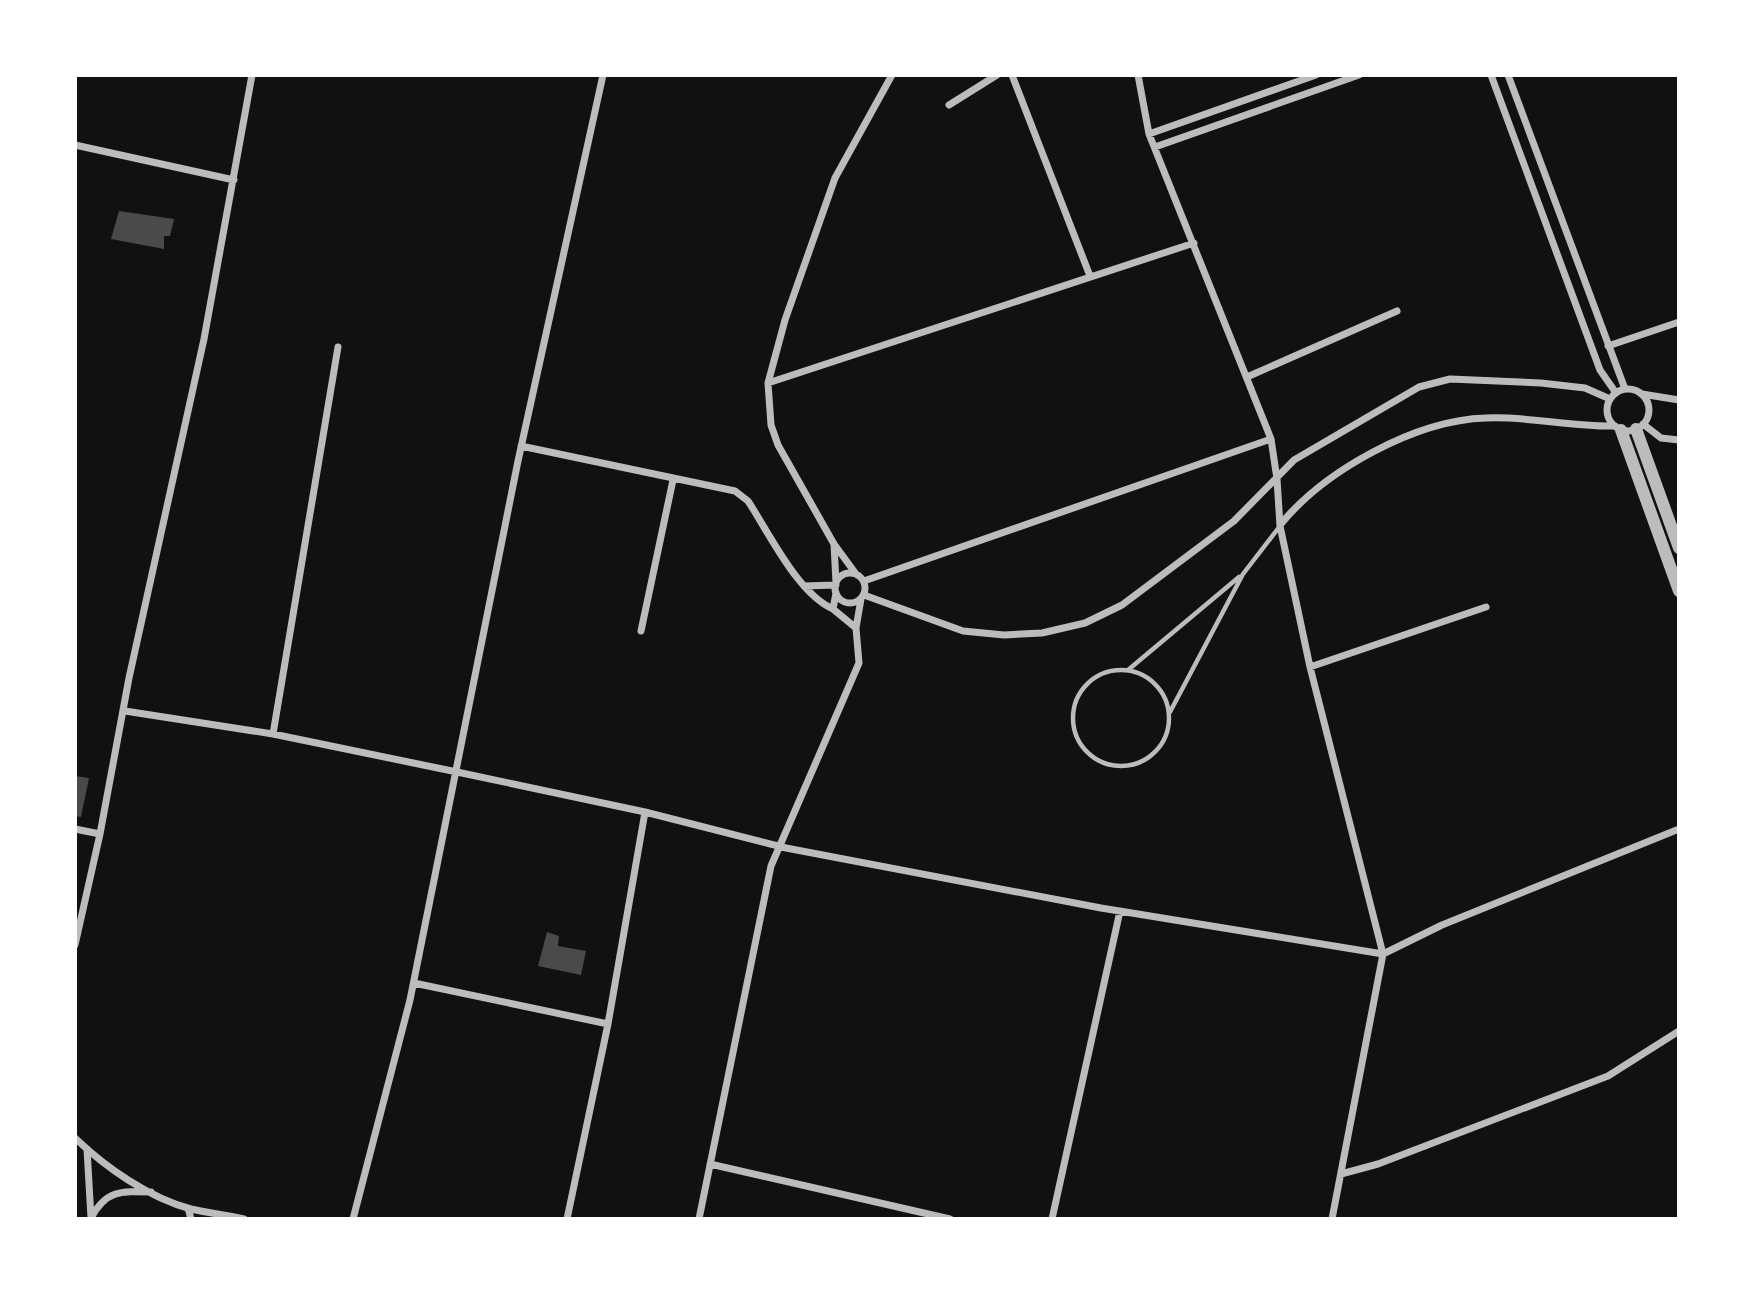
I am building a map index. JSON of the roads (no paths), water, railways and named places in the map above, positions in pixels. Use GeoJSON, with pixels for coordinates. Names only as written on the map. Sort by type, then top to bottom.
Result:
{"type":"FeatureCollection","features":[{"type":"Feature","properties":{"kind":"street"},"geometry":{"type":"LineString","coordinates":[[75,945],[204,339],[252,75]]}},
{"type":"Feature","properties":{"kind":"street"},"geometry":{"type":"LineString","coordinates":[[353,1219],[414,983],[521,446],[603,75]]}},
{"type":"Feature","properties":{"kind":"street"},"geometry":{"type":"LineString","coordinates":[[864,580],[856,574],[834,544],[778,445],[771,425],[768,383],[785,320],[835,178],[892,75]]}},
{"type":"Feature","properties":{"kind":"street"},"geometry":{"type":"LineString","coordinates":[[949,105],[997,75]]}},
{"type":"Feature","properties":{"kind":"street"},"geometry":{"type":"LineString","coordinates":[[1012,75],[1090,276]]}},
{"type":"Feature","properties":{"kind":"street"},"geometry":{"type":"LineString","coordinates":[[1138,75],[1149,134],[1271,439],[1278,479],[1280,526],[1310,667],[1383,954],[1332,1219]]}},
{"type":"Feature","properties":{"kind":"street"},"geometry":{"type":"LineString","coordinates":[[1149,134],[1316,75]]}},
{"type":"Feature","properties":{"kind":"street"},"geometry":{"type":"LineString","coordinates":[[1155,147],[1359,75]]}},
{"type":"Feature","properties":{"kind":"street"},"geometry":{"type":"LineString","coordinates":[[1491,75],[1600,370],[1616,393]]}},
{"type":"Feature","properties":{"kind":"street"},"geometry":{"type":"LineString","coordinates":[[1508,75],[1625,389]]}},
{"type":"Feature","properties":{"kind":"street"},"geometry":{"type":"LineString","coordinates":[[75,145],[233,180]]}},
{"type":"Feature","properties":{"kind":"street"},"geometry":{"type":"LineString","coordinates":[[768,383],[1194,243]]}},
{"type":"Feature","properties":{"kind":"street"},"geometry":{"type":"LineString","coordinates":[[1247,377],[1397,311]]}},
{"type":"Feature","properties":{"kind":"street"},"geometry":{"type":"LineString","coordinates":[[1608,346],[1679,322]]}},
{"type":"Feature","properties":{"kind":"street"},"geometry":{"type":"LineString","coordinates":[[274,734],[338,347]]}},
{"type":"Feature","properties":{"kind":"street"},"geometry":{"type":"LineString","coordinates":[[836,587],[847,603],[862,597],[963,631],[1004,635],[1042,633],[1085,623],[1133,598],[1234,521],[1294,460],[1419,387],[1450,379],[1542,383],[1585,388],[1610,399]]}},
{"type":"Feature","properties":{"kind":"street"},"geometry":{"type":"LineString","coordinates":[[1679,400],[1625,389],[1610,399],[1607,414],[1618,428],[1679,592]]}},
{"type":"Feature","properties":{"kind":"street"},"geometry":{"type":"LineString","coordinates":[[1642,394],[1649,410],[1639,427],[1679,548]]}},
{"type":"Feature","properties":{"kind":"street"},"geometry":{"type":"LineString","coordinates":[[1280,526],[1295,507],[1357,462],[1391,442],[1428,430],[1486,418],[1618,428],[1639,427],[1661,438],[1679,440]]}},
{"type":"Feature","properties":{"kind":"street"},"geometry":{"type":"LineString","coordinates":[[864,580],[1271,439]]}},
{"type":"Feature","properties":{"kind":"street"},"geometry":{"type":"LineString","coordinates":[[521,446],[735,491],[748,501],[804,586],[822,604],[856,628]]}},
{"type":"Feature","properties":{"kind":"street"},"geometry":{"type":"LineString","coordinates":[[641,631],[673,480]]}},
{"type":"Feature","properties":{"kind":"street"},"geometry":{"type":"LineString","coordinates":[[833,610],[836,587],[834,544]]}},
{"type":"Feature","properties":{"kind":"street"},"geometry":{"type":"LineString","coordinates":[[836,587],[842,575],[856,574]]}},
{"type":"Feature","properties":{"kind":"street"},"geometry":{"type":"LineString","coordinates":[[699,1219],[771,866],[859,663],[856,628],[864,580]]}},
{"type":"Feature","properties":{"kind":"street"},"geometry":{"type":"LineString","coordinates":[[804,586],[836,587]]}},
{"type":"Feature","properties":{"kind":"street"},"geometry":{"type":"LineString","coordinates":[[1310,667],[1486,607]]}},
{"type":"Feature","properties":{"kind":"street"},"geometry":{"type":"LineString","coordinates":[[125,711],[274,734],[645,812],[778,846],[1120,911],[1383,954],[1443,925],[1679,829]]}},
{"type":"Feature","properties":{"kind":"street"},"geometry":{"type":"LineString","coordinates":[[567,1219],[608,1024],[645,812]]}},
{"type":"Feature","properties":{"kind":"street"},"geometry":{"type":"LineString","coordinates":[[75,829],[100,834]]}},
{"type":"Feature","properties":{"kind":"street"},"geometry":{"type":"LineString","coordinates":[[1052,1219],[1120,911]]}},
{"type":"Feature","properties":{"kind":"street"},"geometry":{"type":"LineString","coordinates":[[414,983],[608,1024]]}},
{"type":"Feature","properties":{"kind":"street"},"geometry":{"type":"LineString","coordinates":[[1341,1174],[1378,1164],[1608,1076],[1679,1031]]}},
{"type":"Feature","properties":{"kind":"street"},"geometry":{"type":"LineString","coordinates":[[75,1138],[118,1173],[151,1192],[188,1208],[244,1219]]}},
{"type":"Feature","properties":{"kind":"street"},"geometry":{"type":"LineString","coordinates":[[87,1149],[91,1218]]}},
{"type":"Feature","properties":{"kind":"street"},"geometry":{"type":"LineString","coordinates":[[710,1164],[950,1219]]}},
{"type":"Feature","properties":{"kind":"street"},"geometry":{"type":"LineString","coordinates":[[91,1218],[105,1198],[127,1191],[151,1192]]}},
{"type":"Feature","properties":{"kind":"street"},"geometry":{"type":"LineString","coordinates":[[188,1208],[191,1219]]}},
{"type":"Feature","properties":{"kind":"lane"},"geometry":{"type":"LineString","coordinates":[[1169,713],[1165,698],[1156,684],[1143,675],[1128,670],[1112,671],[1097,677],[1084,687],[1076,701],[1074,732],[1081,746],[1092,757],[1121,767],[1137,764],[1151,756],[1165,737],[1169,713],[1243,574],[1280,526]]}},
{"type":"Feature","properties":{"kind":"lane"},"geometry":{"type":"LineString","coordinates":[[1128,670],[1243,574]]}}]}
